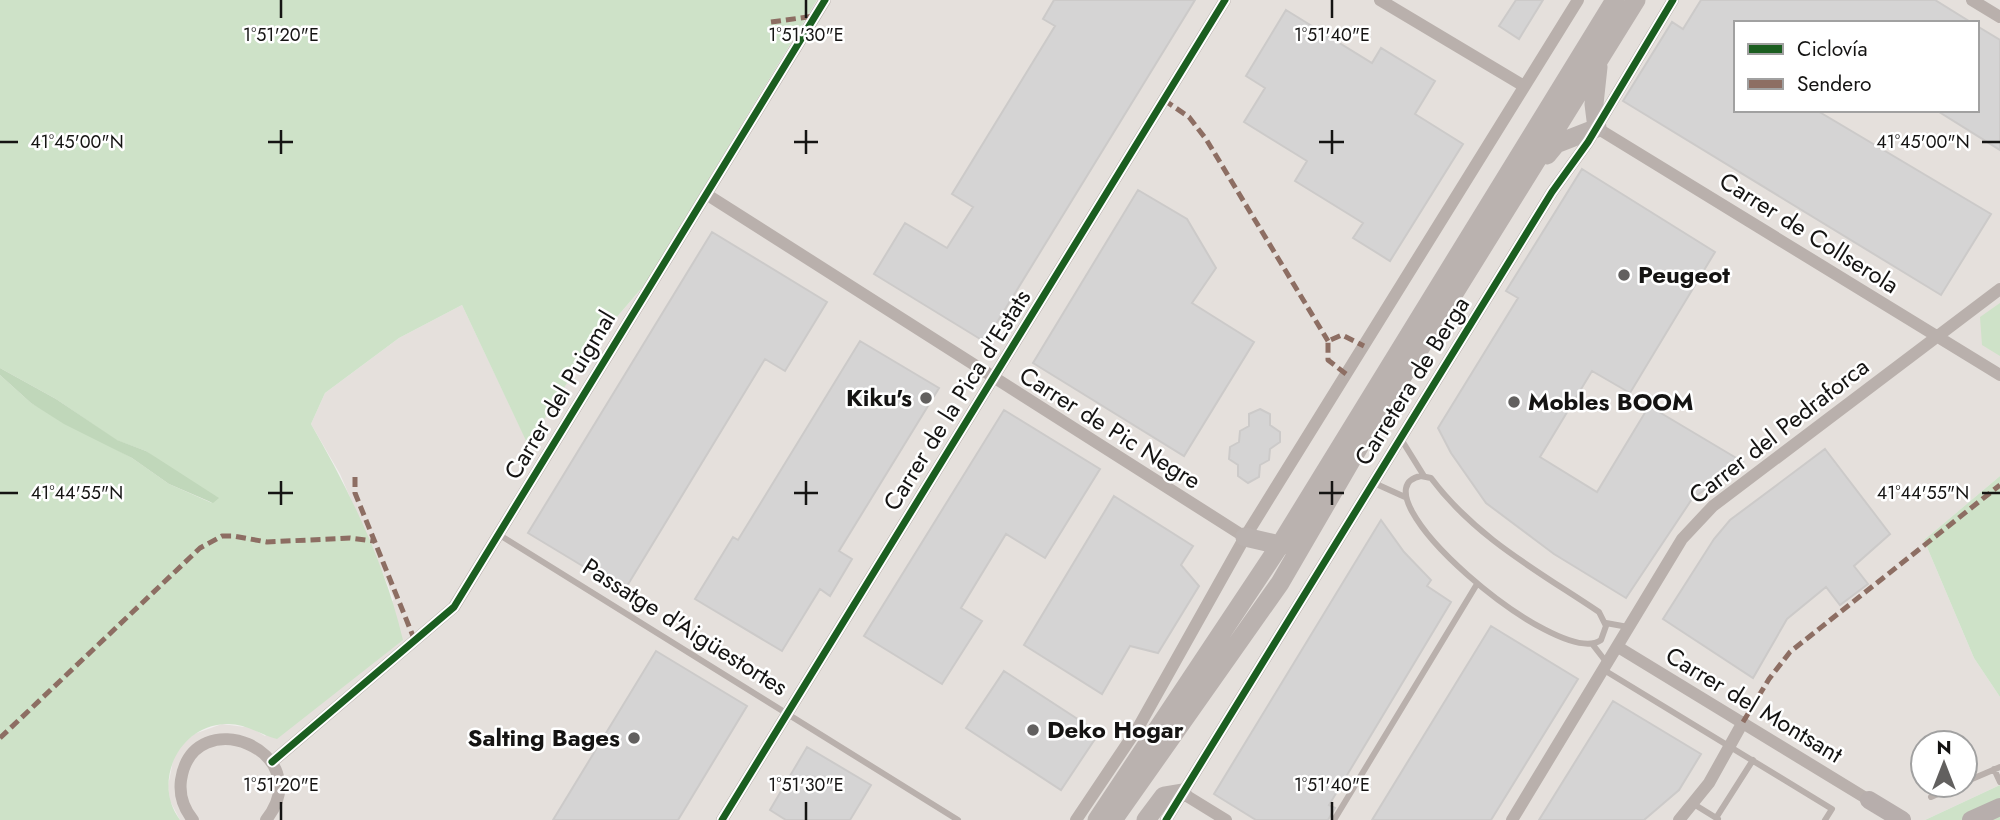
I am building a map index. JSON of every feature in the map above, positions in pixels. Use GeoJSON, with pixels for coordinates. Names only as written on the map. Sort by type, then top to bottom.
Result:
{"type":"FeatureCollection","features":[{"type":"Feature","properties":{"kind":"main road"},"geometry":{"type":"LineString","coordinates":[[1097,820],[1280,545],[1615,0]]}},
{"type":"Feature","properties":{"kind":"main road"},"geometry":{"type":"LineString","coordinates":[[1590,130],[1573,117],[1570,90],[1626,0]]}},
{"type":"Feature","properties":{"kind":"main road"},"geometry":{"type":"LineString","coordinates":[[1113,820],[1280,583],[1363,440],[1636,0]]}},
{"type":"Feature","properties":{"kind":"main road"},"geometry":{"type":"LineString","coordinates":[[1590,130],[1597,66]]}},
{"type":"Feature","properties":{"kind":"main road"},"geometry":{"type":"LineString","coordinates":[[1494,197],[1515,177],[1559,105],[1594,104]]}},
{"type":"Feature","properties":{"kind":"main road"},"geometry":{"type":"LineString","coordinates":[[1526,180],[1556,144],[1590,130]]}},
{"type":"Feature","properties":{"kind":"main road"},"geometry":{"type":"LineString","coordinates":[[1245,537],[1280,545],[1292,544],[1338,468],[1363,440]]}},
{"type":"Feature","properties":{"kind":"main road"},"geometry":{"type":"LineString","coordinates":[[1229,621],[1255,558],[1245,537]]}},
{"type":"Feature","properties":{"kind":"main road"},"geometry":{"type":"LineString","coordinates":[[1125,820],[1142,795],[1175,732]]}},
{"type":"Feature","properties":{"kind":"main road"},"geometry":{"type":"LineString","coordinates":[[1146,820],[1164,796],[1182,793]]}},
{"type":"Feature","properties":{"kind":"main road"},"geometry":{"type":"LineString","coordinates":[[1869,800],[1874,820]]}},
{"type":"Feature","properties":{"kind":"main road"},"geometry":{"type":"LineString","coordinates":[[1869,800],[1902,820]]}},
{"type":"Feature","properties":{"kind":"main road"},"geometry":{"type":"LineString","coordinates":[[1971,820],[2000,807]]}},
{"type":"Feature","properties":{"kind":"street","name":"Carrer del Puigmal"},"geometry":{"type":"LineString","coordinates":[[272,762],[454,607],[825,0]]}},
{"type":"Feature","properties":{"kind":"street","name":"Carrer de la Pica d'Estats"},"geometry":{"type":"LineString","coordinates":[[722,820],[1225,0]]}},
{"type":"Feature","properties":{"kind":"street"},"geometry":{"type":"LineString","coordinates":[[1380,0],[1524,86]]}},
{"type":"Feature","properties":{"kind":"street"},"geometry":{"type":"LineString","coordinates":[[1076,820],[1139,726],[1245,537],[1578,0]]}},
{"type":"Feature","properties":{"kind":"street","name":"Carretera de Berga"},"geometry":{"type":"LineString","coordinates":[[1166,820],[1672,0]]}},
{"type":"Feature","properties":{"kind":"street"},"geometry":{"type":"LineString","coordinates":[[1972,0],[2000,17]]}},
{"type":"Feature","properties":{"kind":"street","name":"Carrer de Collserola"},"geometry":{"type":"LineString","coordinates":[[1590,130],[2000,375]]}},
{"type":"Feature","properties":{"kind":"street","name":"Carrer de Pic Negre"},"geometry":{"type":"LineString","coordinates":[[706,194],[1245,537]]}},
{"type":"Feature","properties":{"kind":"street","name":"Carrer del Pedraforca"},"geometry":{"type":"LineString","coordinates":[[1512,820],[1682,540],[1713,506],[2000,289]]}},
{"type":"Feature","properties":{"kind":"street","name":"Carrer del Montsant"},"geometry":{"type":"LineString","coordinates":[[1618,647],[1869,800]]}},
{"type":"Feature","properties":{"kind":"street"},"geometry":{"type":"LineString","coordinates":[[1679,820],[1709,783],[1743,722]]}},
{"type":"Feature","properties":{"kind":"street"},"geometry":{"type":"LineString","coordinates":[[193,820],[183,804],[180,788],[183,772],[190,758],[202,747],[216,740],[240,740],[262,750],[272,762],[278,778],[278,795],[266,820]]}},
{"type":"Feature","properties":{"kind":"street"},"geometry":{"type":"LineString","coordinates":[[1182,793],[1226,820]]}},
{"type":"Feature","properties":{"kind":"lane"},"geometry":{"type":"LineString","coordinates":[[1400,437],[1424,476]]}},
{"type":"Feature","properties":{"kind":"lane"},"geometry":{"type":"LineString","coordinates":[[1405,497],[1410,480],[1424,476],[1431,478],[1474,527],[1508,554],[1599,612],[1606,623],[1604,635],[1592,645]]}},
{"type":"Feature","properties":{"kind":"lane"},"geometry":{"type":"LineString","coordinates":[[1372,483],[1405,497],[1423,530],[1477,584],[1524,618],[1567,640],[1592,645],[1606,667],[1832,809],[1825,820]]}},
{"type":"Feature","properties":{"kind":"lane","name":"Passatge d'Aigüestortes"},"geometry":{"type":"LineString","coordinates":[[498,534],[958,820]]}},
{"type":"Feature","properties":{"kind":"lane"},"geometry":{"type":"LineString","coordinates":[[1334,820],[1477,584]]}},
{"type":"Feature","properties":{"kind":"lane"},"geometry":{"type":"LineString","coordinates":[[1606,623],[1630,627]]}},
{"type":"Feature","properties":{"kind":"lane"},"geometry":{"type":"LineString","coordinates":[[1692,803],[1718,819],[1753,760]]}},
{"type":"Feature","properties":{"kind":"lane"},"geometry":{"type":"LineString","coordinates":[[1979,776],[1997,768],[2000,782]]}},
{"type":"Feature","properties":{"kind":"shaded area"},"geometry":{"type":"Polygon","coordinates":[[[817,0],[2000,0],[2000,476],[1924,540],[1974,658],[2000,697],[2000,785],[1979,795],[1979,729],[1909,729],[1909,799],[1970,799],[1925,820],[180,820],[170,801],[168,786],[174,756],[183,744],[194,734],[222,724],[252,728],[265,736],[394,599],[340,474],[311,424],[325,393],[399,338],[462,305],[528,444],[586,353],[646,283],[817,0]]]}},
{"type":"Feature","properties":{"kind":"green space"},"geometry":{"type":"Polygon","coordinates":[[[0,0],[817,0],[646,283],[586,353],[528,445],[462,305],[399,338],[325,393],[311,424],[365,529],[387,583],[403,640],[277,739],[232,724],[208,727],[194,735],[174,759],[170,774],[172,805],[180,820],[0,820],[0,375],[31,403],[132,458],[169,484],[212,503],[146,451],[116,440],[56,399],[0,368],[0,0]]]}},
{"type":"Feature","properties":{"kind":"green space"},"geometry":{"type":"Polygon","coordinates":[[[2000,303],[2000,356],[1982,345],[1980,317],[2000,303]]]}},
{"type":"Feature","properties":{"kind":"green space"},"geometry":{"type":"Polygon","coordinates":[[[0,368],[56,399],[117,440],[146,451],[219,498],[213,503],[169,484],[132,458],[64,424],[31,403],[0,375],[0,368]]]}},
{"type":"Feature","properties":{"kind":"green space"},"geometry":{"type":"Polygon","coordinates":[[[2000,476],[2000,697],[1974,658],[1924,540],[2000,476]]]}},
{"type":"Feature","properties":{"kind":"green space"},"geometry":{"type":"Polygon","coordinates":[[[2000,785],[2000,820],[1925,820],[1970,799],[1979,799],[1979,795],[2000,785]]]}},
{"type":"Feature","properties":{"kind":"building"},"geometry":{"type":"Polygon","coordinates":[[[1054,0],[1195,0],[985,342],[874,274],[905,223],[947,248],[973,207],[952,194],[1055,26],[1043,19],[1054,0]]]}},
{"type":"Feature","properties":{"kind":"building"},"geometry":{"type":"Polygon","coordinates":[[[1516,0],[1543,0],[1519,39],[1499,26],[1516,0]]]}},
{"type":"Feature","properties":{"kind":"building"},"geometry":{"type":"Polygon","coordinates":[[[1701,0],[1935,0],[1969,21],[1734,21],[1734,112],[1819,112],[1991,214],[1941,295],[1623,101],[1672,22],[1683,29],[1701,0]]]}},
{"type":"Feature","properties":{"kind":"building"},"geometry":{"type":"Polygon","coordinates":[[[1286,10],[1372,63],[1381,48],[1435,81],[1415,114],[1463,144],[1390,261],[1353,238],[1363,223],[1295,181],[1307,161],[1244,122],[1265,88],[1246,76],[1286,10]]]}},
{"type":"Feature","properties":{"kind":"building"},"geometry":{"type":"Polygon","coordinates":[[[1979,27],[2000,40],[2000,150],[1939,112],[1979,112],[1979,27]]]}},
{"type":"Feature","properties":{"kind":"building"},"geometry":{"type":"Polygon","coordinates":[[[1582,169],[1715,252],[1630,393],[1592,371],[1540,457],[1597,492],[1649,406],[1743,462],[1692,499],[1626,598],[1554,554],[1486,503],[1451,453],[1438,428],[1518,298],[1506,291],[1582,169]]]}},
{"type":"Feature","properties":{"kind":"building"},"geometry":{"type":"Polygon","coordinates":[[[1138,190],[1187,219],[1216,268],[1192,303],[1254,342],[1184,456],[1033,363],[1138,190]]]}},
{"type":"Feature","properties":{"kind":"building"},"geometry":{"type":"Polygon","coordinates":[[[712,232],[827,302],[785,371],[765,359],[624,591],[528,533],[712,232]]]}},
{"type":"Feature","properties":{"kind":"building"},"geometry":{"type":"Polygon","coordinates":[[[860,341],[939,388],[839,551],[852,559],[830,596],[820,589],[782,651],[695,599],[733,537],[738,540],[860,341]]]}},
{"type":"Feature","properties":{"kind":"building"},"geometry":{"type":"Polygon","coordinates":[[[1260,409],[1270,414],[1270,425],[1280,432],[1280,442],[1270,449],[1269,460],[1260,465],[1259,477],[1248,483],[1238,476],[1238,465],[1229,459],[1230,447],[1239,442],[1240,431],[1249,426],[1249,414],[1260,409]]]}},
{"type":"Feature","properties":{"kind":"building"},"geometry":{"type":"Polygon","coordinates":[[[1004,410],[1100,469],[1045,558],[1006,534],[961,608],[982,621],[942,684],[864,636],[1004,410]]]}},
{"type":"Feature","properties":{"kind":"building"},"geometry":{"type":"Polygon","coordinates":[[[1825,449],[1890,534],[1854,566],[1868,584],[1840,605],[1826,587],[1787,619],[1753,678],[1663,619],[1714,539],[1730,520],[1825,449]]]}},
{"type":"Feature","properties":{"kind":"building"},"geometry":{"type":"Polygon","coordinates":[[[1114,496],[1193,546],[1181,565],[1199,586],[1158,653],[1130,646],[1102,694],[1024,645],[1114,496]]]}},
{"type":"Feature","properties":{"kind":"building"},"geometry":{"type":"Polygon","coordinates":[[[1381,520],[1404,552],[1431,580],[1427,586],[1451,602],[1329,805],[1335,808],[1328,820],[1256,820],[1214,794],[1381,520]]]}},
{"type":"Feature","properties":{"kind":"building"},"geometry":{"type":"Polygon","coordinates":[[[1491,626],[1578,679],[1491,820],[1372,820],[1491,626]]]}},
{"type":"Feature","properties":{"kind":"building"},"geometry":{"type":"Polygon","coordinates":[[[656,651],[747,706],[678,820],[553,820],[656,651]]]}},
{"type":"Feature","properties":{"kind":"building","name":"Deko Hogar"},"geometry":{"type":"Polygon","coordinates":[[[1004,671],[1099,733],[1061,790],[966,728],[1004,671]]]}},
{"type":"Feature","properties":{"kind":"building"},"geometry":{"type":"Polygon","coordinates":[[[1613,701],[1701,754],[1679,790],[1644,820],[1539,820],[1613,701]]]}},
{"type":"Feature","properties":{"kind":"building"},"geometry":{"type":"Polygon","coordinates":[[[807,747],[871,785],[850,820],[786,820],[770,810],[807,747]]]}},
{"type":"Feature","properties":{"kind":"marked path"},"geometry":{"type":"LineString","coordinates":[[771,22],[815,16]]}},
{"type":"Feature","properties":{"kind":"marked path"},"geometry":{"type":"LineString","coordinates":[[1164,100],[1189,117],[1206,139],[1328,341]]}},
{"type":"Feature","properties":{"kind":"marked path"},"geometry":{"type":"LineString","coordinates":[[1346,374],[1328,360],[1328,341],[1342,335],[1364,346]]}},
{"type":"Feature","properties":{"kind":"marked path"},"geometry":{"type":"LineString","coordinates":[[355,477],[355,493],[415,641]]}},
{"type":"Feature","properties":{"kind":"marked path"},"geometry":{"type":"LineString","coordinates":[[1743,722],[1769,679],[1790,652],[2000,485]]}},
{"type":"Feature","properties":{"kind":"marked path"},"geometry":{"type":"LineString","coordinates":[[0,738],[200,548],[222,536],[267,542],[350,538],[374,541]]}},
{"type":"Feature","properties":{"kind":"cycle path"},"geometry":{"type":"LineString","coordinates":[[272,762],[454,607],[825,0]]}},
{"type":"Feature","properties":{"kind":"cycle path"},"geometry":{"type":"LineString","coordinates":[[722,820],[1225,0]]}},
{"type":"Feature","properties":{"kind":"cycle path"},"geometry":{"type":"LineString","coordinates":[[1166,820],[1552,192],[1588,142],[1673,0]]}},
{"type":"Feature","properties":{"kind":"place","name":"Peugeot"},"geometry":{"type":"Point","coordinates":[1624,275]}},
{"type":"Feature","properties":{"kind":"place","name":"Kiku's"},"geometry":{"type":"Point","coordinates":[926,398]}},
{"type":"Feature","properties":{"kind":"place","name":"Mobles BOOM"},"geometry":{"type":"Point","coordinates":[1514,402]}},
{"type":"Feature","properties":{"kind":"place","name":"Deko Hogar"},"geometry":{"type":"Point","coordinates":[1033,730]}},
{"type":"Feature","properties":{"kind":"place","name":"Salting Bages"},"geometry":{"type":"Point","coordinates":[634,738]}}]}
